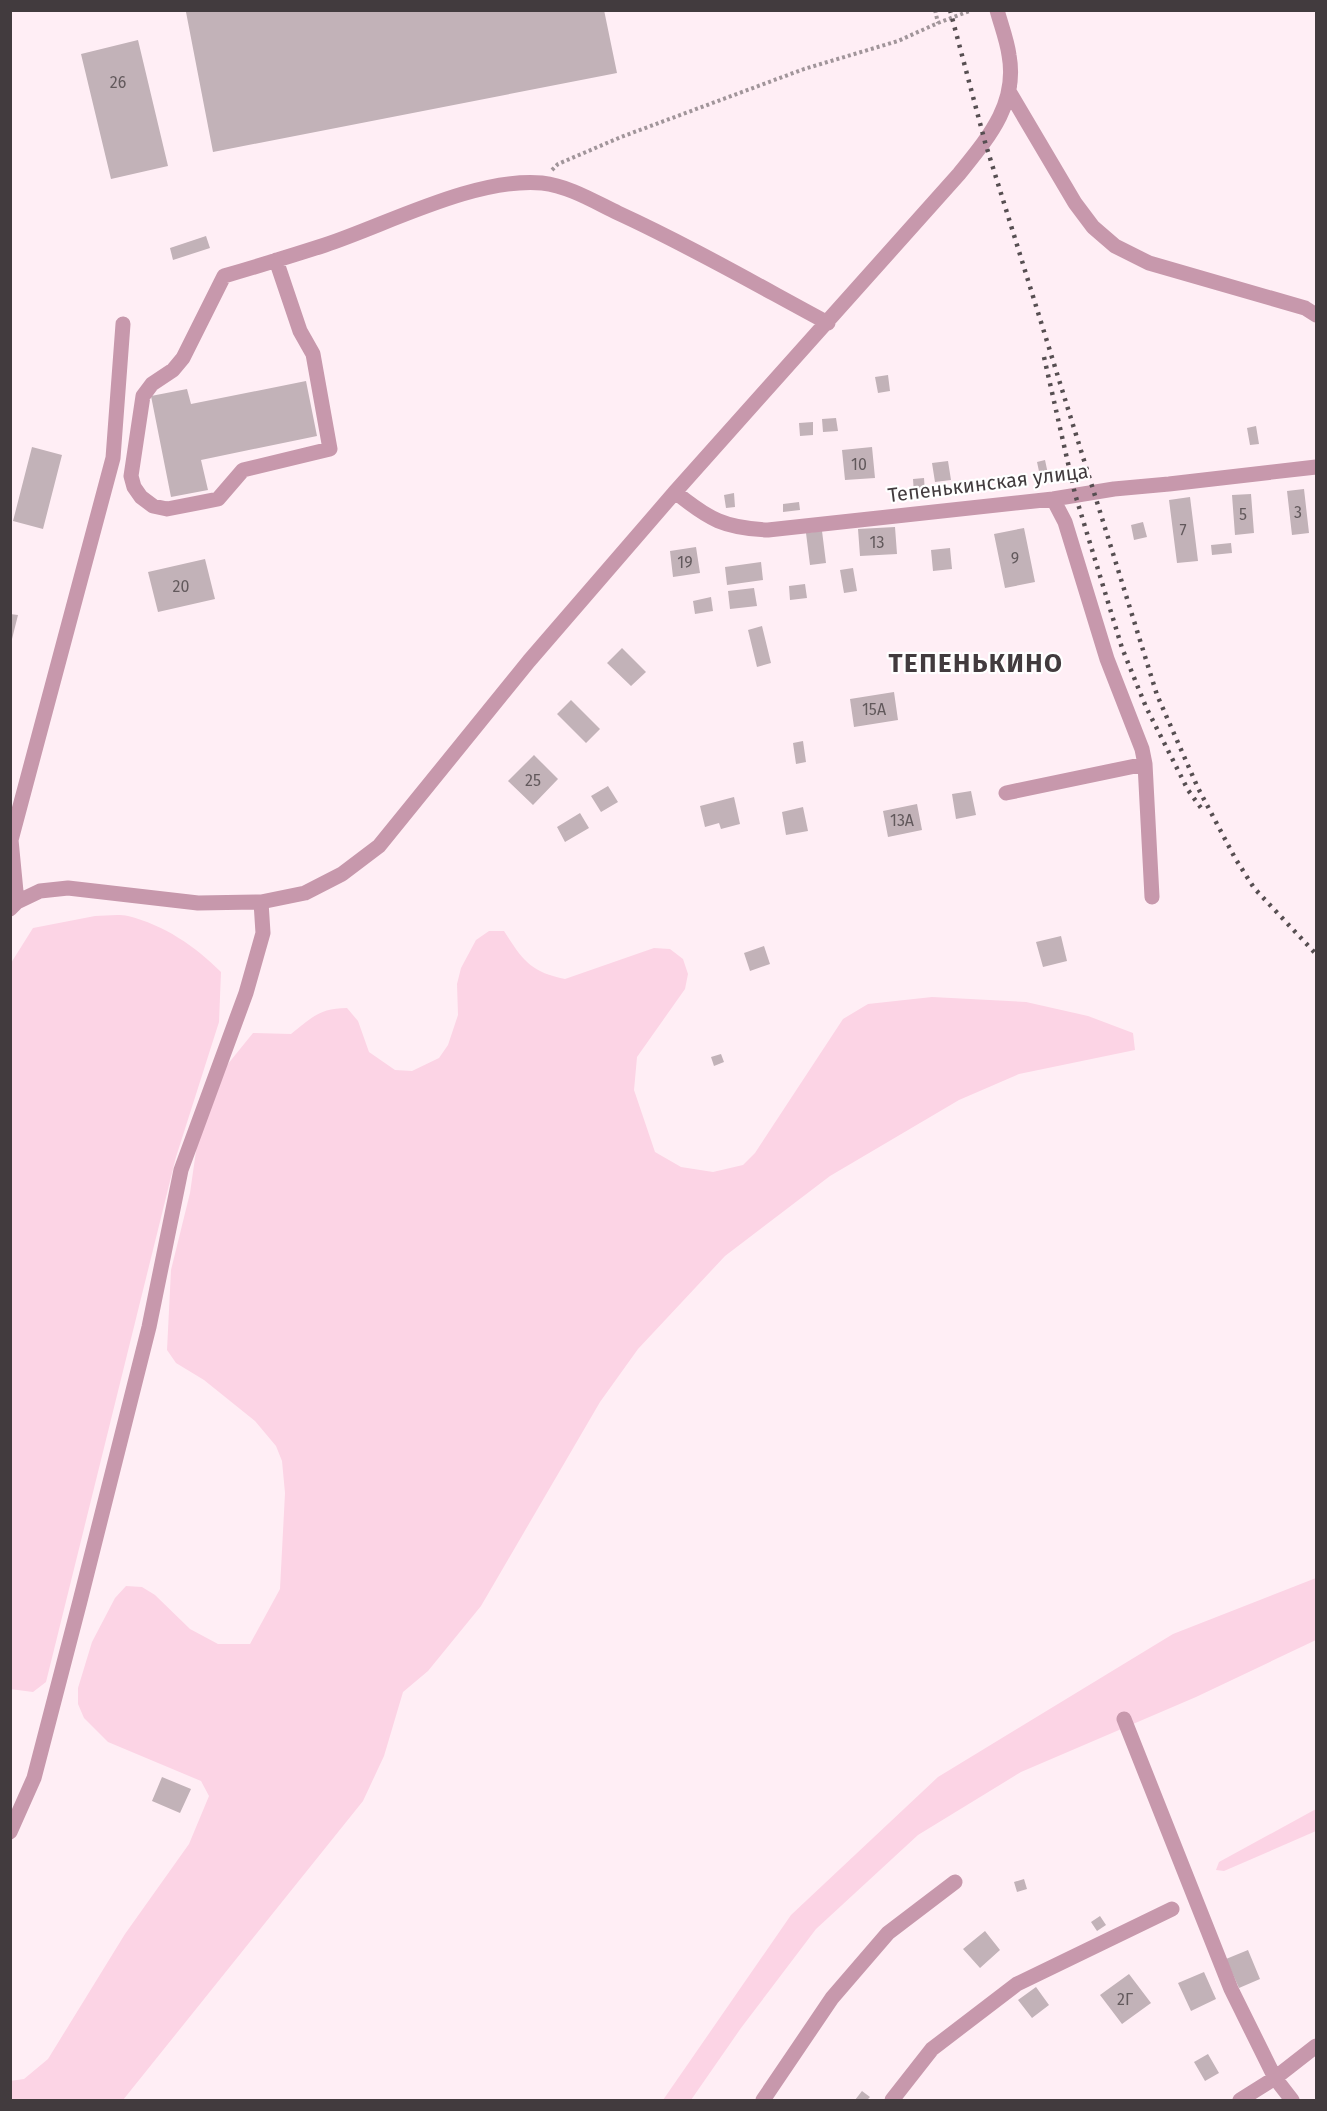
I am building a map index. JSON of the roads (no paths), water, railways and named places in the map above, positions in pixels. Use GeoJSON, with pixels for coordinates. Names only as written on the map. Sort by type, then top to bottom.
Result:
{"type":"FeatureCollection","features":[{"type":"Feature","properties":{"kind":"street"},"geometry":{"type":"LineString","coordinates":[[123,324],[113,458],[11,840],[14,906],[40,891],[68,888],[198,903],[261,902],[305,893],[342,874],[379,846],[529,661],[675,492],[828,323],[985,142],[1004,113],[1010,93],[1010,55],[997,10]]}},
{"type":"Feature","properties":{"kind":"street"},"geometry":{"type":"LineString","coordinates":[[1010,93],[1075,203],[1093,227],[1115,246],[1149,263],[1305,308],[1317,315]]}},
{"type":"Feature","properties":{"kind":"street"},"geometry":{"type":"LineString","coordinates":[[276,260],[300,331],[313,354],[330,449],[243,470],[218,499],[167,508],[153,506],[141,497],[134,487],[131,476],[143,396],[152,384],[173,370],[183,358],[224,276],[276,260],[325,245],[462,195],[503,185],[524,183],[545,184],[570,190],[670,237],[828,323]]}},
{"type":"Feature","properties":{"kind":"street","name":"Тепенькинская улица"},"geometry":{"type":"LineString","coordinates":[[675,492],[702,514],[714,520],[746,529],[768,530],[1317,467]]}},
{"type":"Feature","properties":{"kind":"street"},"geometry":{"type":"LineString","coordinates":[[1053,499],[1065,522],[1107,659],[1138,735],[1144,764],[1152,897]]}},
{"type":"Feature","properties":{"kind":"street"},"geometry":{"type":"LineString","coordinates":[[1006,793],[1144,764]]}},
{"type":"Feature","properties":{"kind":"street"},"geometry":{"type":"LineString","coordinates":[[10,1832],[34,1778],[83,1589],[149,1327],[181,1170],[246,993],[263,933],[261,902]]}},
{"type":"Feature","properties":{"kind":"street"},"geometry":{"type":"LineString","coordinates":[[1124,1719],[1231,1989],[1275,2078],[1292,2100]]}},
{"type":"Feature","properties":{"kind":"street"},"geometry":{"type":"LineString","coordinates":[[763,2100],[832,1998],[888,1934],[955,1882]]}},
{"type":"Feature","properties":{"kind":"street"},"geometry":{"type":"LineString","coordinates":[[892,2100],[932,2049],[1017,1984],[1172,1909]]}},
{"type":"Feature","properties":{"kind":"street"},"geometry":{"type":"LineString","coordinates":[[1239,2100],[1275,2078],[1317,2046]]}},
{"type":"Feature","properties":{"kind":"railway"},"geometry":{"type":"LineString","coordinates":[[950,10],[985,142],[1157,695],[1198,788],[1235,858],[1254,888],[1316,954]]}},
{"type":"Feature","properties":{"kind":"railway"},"geometry":{"type":"LineString","coordinates":[[1044,357],[1075,494],[1122,648],[1146,707],[1188,790],[1201,808]]}},
{"type":"Feature","properties":{"kind":"district","name":"ТЕПЕНЬКИНО"},"geometry":{"type":"Point","coordinates":[976,663]}}]}
